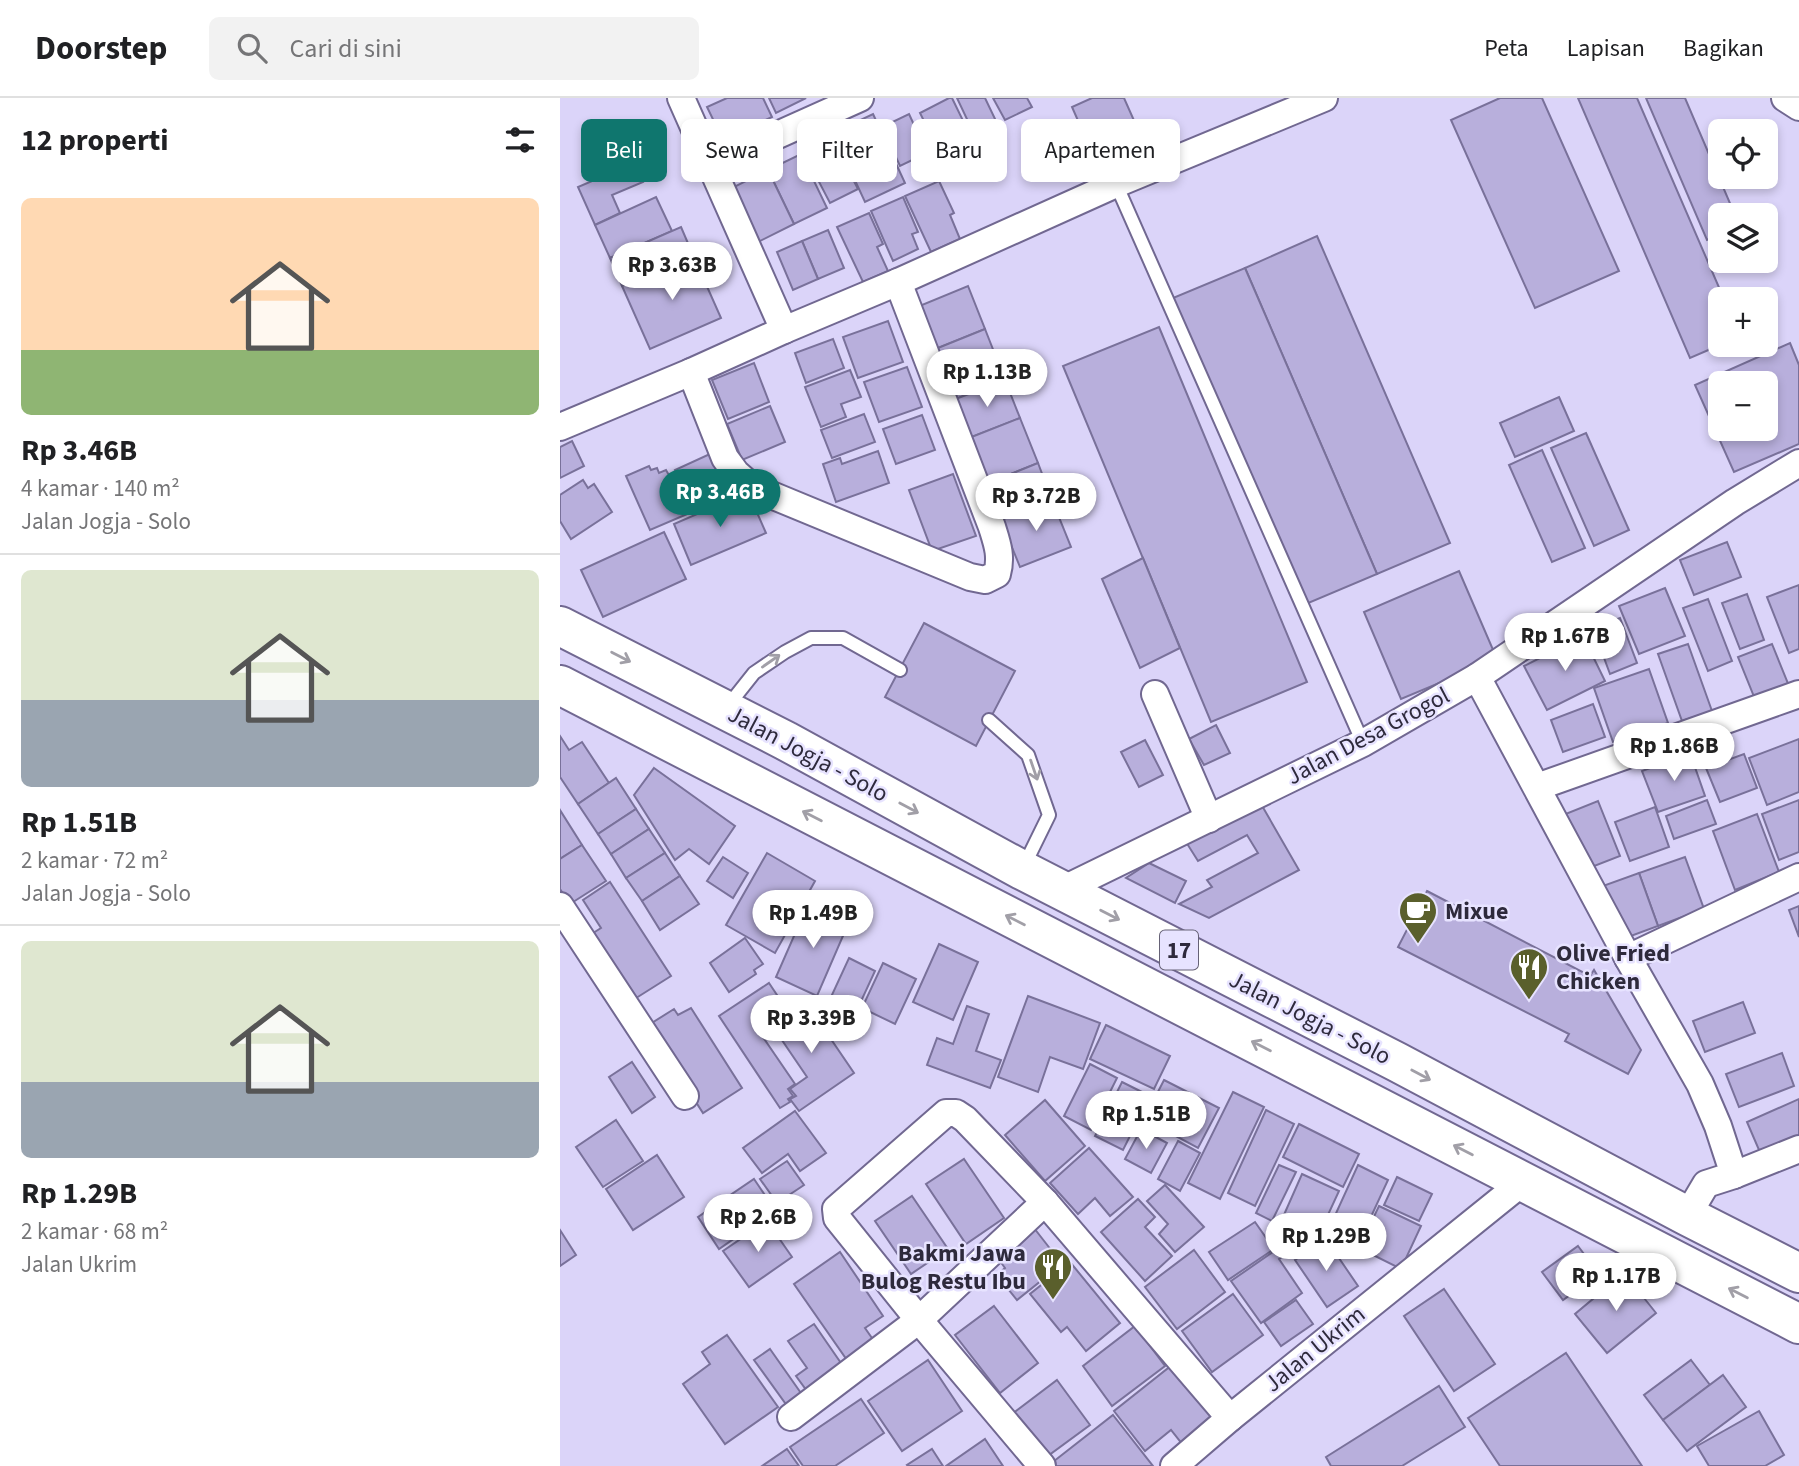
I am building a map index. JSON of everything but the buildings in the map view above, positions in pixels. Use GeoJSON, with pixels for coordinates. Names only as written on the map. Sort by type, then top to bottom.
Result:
{"type":"FeatureCollection","features":[{"type":"Feature","properties":{"kind":"highway","name":"Jalan Jogja - Solo"},"geometry":{"type":"LineString","coordinates":[[560,626],[724,710],[1022,870],[1799,1273]]}},
{"type":"Feature","properties":{"kind":"highway","name":"Jalan Jogja - Solo"},"geometry":{"type":"LineString","coordinates":[[561,688],[1799,1324]]}},
{"type":"Feature","properties":{"kind":"street"},"geometry":{"type":"LineString","coordinates":[[681,98],[690,119]]}},
{"type":"Feature","properties":{"kind":"street"},"geometry":{"type":"LineString","coordinates":[[560,426],[691,373],[1116,184],[1324,98]]}},
{"type":"Feature","properties":{"kind":"street"},"geometry":{"type":"LineString","coordinates":[[1785,98],[1799,107]]}},
{"type":"Feature","properties":{"kind":"street"},"geometry":{"type":"LineString","coordinates":[[783,132],[849,100]]}},
{"type":"Feature","properties":{"kind":"street"},"geometry":{"type":"LineString","coordinates":[[718,182],[784,330]]}},
{"type":"Feature","properties":{"kind":"street"},"geometry":{"type":"LineString","coordinates":[[691,373],[725,458],[736,473],[752,486],[970,577],[985,580],[997,574],[1000,551],[898,282]]}},
{"type":"Feature","properties":{"kind":"street","name":"Jalan Desa Grogol"},"geometry":{"type":"LineString","coordinates":[[1062,890],[1363,743],[1477,677],[1735,502],[1797,470]]}},
{"type":"Feature","properties":{"kind":"street"},"geometry":{"type":"LineString","coordinates":[[1477,677],[1700,1084],[1718,1126],[1734,1175]]}},
{"type":"Feature","properties":{"kind":"street"},"geometry":{"type":"LineString","coordinates":[[1155,694],[1209,818]]}},
{"type":"Feature","properties":{"kind":"street"},"geometry":{"type":"LineString","coordinates":[[1537,787],[1799,694]]}},
{"type":"Feature","properties":{"kind":"street"},"geometry":{"type":"LineString","coordinates":[[1629,958],[1799,877]]}},
{"type":"Feature","properties":{"kind":"street"},"geometry":{"type":"LineString","coordinates":[[560,906],[685,1096]]}},
{"type":"Feature","properties":{"kind":"street"},"geometry":{"type":"LineString","coordinates":[[1042,1466],[837,1218],[836,1209],[946,1113],[956,1112],[965,1119],[1045,1202],[1230,1418]]}},
{"type":"Feature","properties":{"kind":"street"},"geometry":{"type":"LineString","coordinates":[[1688,1216],[1706,1184],[1799,1149]]}},
{"type":"Feature","properties":{"kind":"street","name":"Jalan Ukrim"},"geometry":{"type":"LineString","coordinates":[[1174,1466],[1524,1181]]}},
{"type":"Feature","properties":{"kind":"street"},"geometry":{"type":"LineString","coordinates":[[791,1417],[919,1320],[1045,1202]]}},
{"type":"Feature","properties":{"kind":"lane"},"geometry":{"type":"LineString","coordinates":[[1116,184],[1363,743]]}},
{"type":"Feature","properties":{"kind":"lane"},"geometry":{"type":"LineString","coordinates":[[724,710],[754,673],[811,638],[843,638],[900,670]]}},
{"type":"Feature","properties":{"kind":"lane"},"geometry":{"type":"LineString","coordinates":[[989,720],[1028,755],[1049,815],[1022,870]]}},
{"type":"Feature","properties":{"kind":"place","name":"Mixue"},"geometry":{"type":"Point","coordinates":[1418,945]}},
{"type":"Feature","properties":{"kind":"place","name":"Olive Fried Chicken"},"geometry":{"type":"Point","coordinates":[1529,1001]}},
{"type":"Feature","properties":{"kind":"place","name":"Bakmi Jawa Bulog Restu Ibu"},"geometry":{"type":"Point","coordinates":[1053,1301]}}]}
